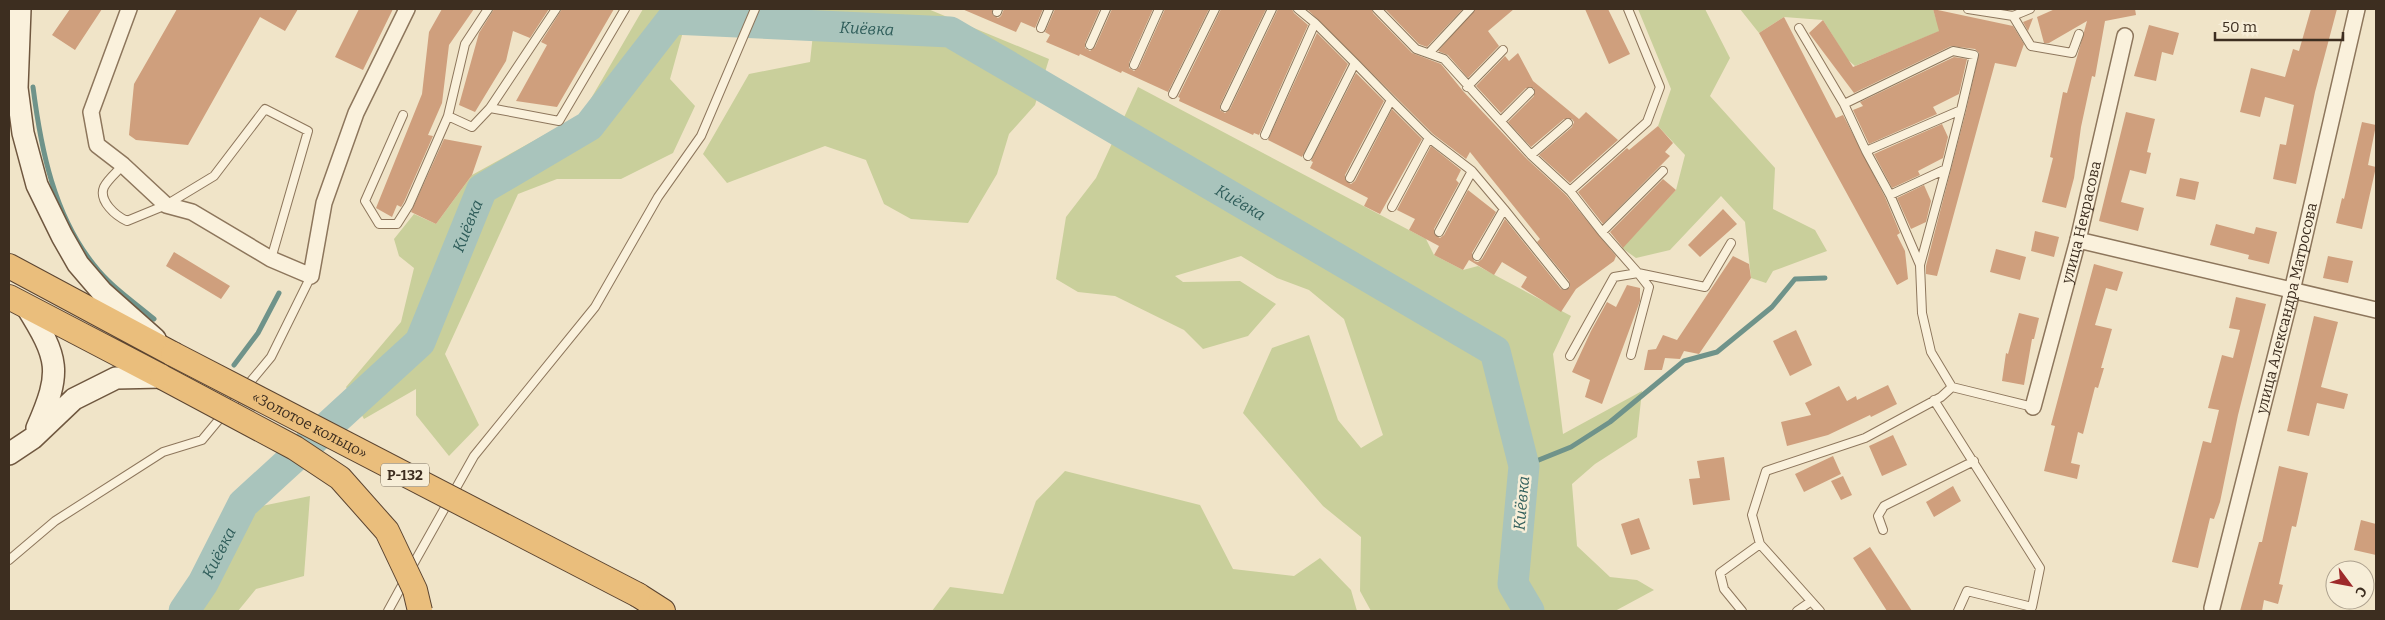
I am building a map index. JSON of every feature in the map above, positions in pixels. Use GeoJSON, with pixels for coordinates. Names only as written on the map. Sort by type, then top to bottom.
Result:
{"type":"FeatureCollection","features":[{"type":"Feature","properties":{"kind":"highway","name":"«Золотое кольцо»"},"geometry":{"type":"LineString","coordinates":[[9,266],[172,354],[638,595],[663,611]]}},
{"type":"Feature","properties":{"kind":"highway","name":"«Золотое кольцо»"},"geometry":{"type":"LineString","coordinates":[[18,302],[295,448],[340,478],[387,531],[415,590],[420,611]]}},
{"type":"Feature","properties":{"kind":"main road"},"geometry":{"type":"LineString","coordinates":[[9,27],[14,9]]}},
{"type":"Feature","properties":{"kind":"main road"},"geometry":{"type":"LineString","coordinates":[[20,9],[17,88],[23,133],[38,185],[62,236],[78,264],[102,292],[172,354]]}},
{"type":"Feature","properties":{"kind":"main road"},"geometry":{"type":"LineString","coordinates":[[18,302],[46,337],[56,370],[51,397],[34,438]]}},
{"type":"Feature","properties":{"kind":"main road"},"geometry":{"type":"LineString","coordinates":[[9,454],[34,438],[74,399],[116,378],[162,377]]}},
{"type":"Feature","properties":{"kind":"street"},"geometry":{"type":"LineString","coordinates":[[129,9],[91,112],[97,145],[123,165],[166,205],[192,212],[271,259],[311,276],[324,203],[356,113],[407,9]]}},
{"type":"Feature","properties":{"kind":"street","name":"улица Александра Матросова"},"geometry":{"type":"LineString","coordinates":[[2212,608],[2292,291],[2357,9]]}},
{"type":"Feature","properties":{"kind":"street","name":"улица Некрасова"},"geometry":{"type":"LineString","coordinates":[[2033,407],[2078,240],[2125,36]]}},
{"type":"Feature","properties":{"kind":"street"},"geometry":{"type":"LineString","coordinates":[[2078,240],[2376,310]]}},
{"type":"Feature","properties":{"kind":"lane"},"geometry":{"type":"LineString","coordinates":[[403,115],[365,201],[379,224],[397,224],[405,212],[448,116],[465,44],[488,9]]}},
{"type":"Feature","properties":{"kind":"lane"},"geometry":{"type":"LineString","coordinates":[[448,116],[472,127],[490,108],[556,9]]}},
{"type":"Feature","properties":{"kind":"lane"},"geometry":{"type":"LineString","coordinates":[[490,108],[559,121],[625,9]]}},
{"type":"Feature","properties":{"kind":"lane"},"geometry":{"type":"LineString","coordinates":[[388,611],[474,456],[595,307],[658,197],[701,136],[755,9]]}},
{"type":"Feature","properties":{"kind":"lane"},"geometry":{"type":"LineString","coordinates":[[1041,28],[1049,9]]}},
{"type":"Feature","properties":{"kind":"lane"},"geometry":{"type":"LineString","coordinates":[[1090,45],[1106,9]]}},
{"type":"Feature","properties":{"kind":"lane"},"geometry":{"type":"LineString","coordinates":[[1134,65],[1159,9]]}},
{"type":"Feature","properties":{"kind":"lane"},"geometry":{"type":"LineString","coordinates":[[1173,94],[1215,9]]}},
{"type":"Feature","properties":{"kind":"lane"},"geometry":{"type":"LineString","coordinates":[[1225,107],[1272,9]]}},
{"type":"Feature","properties":{"kind":"lane"},"geometry":{"type":"LineString","coordinates":[[1298,9],[1315,23],[1429,138],[1472,171],[1565,284]]}},
{"type":"Feature","properties":{"kind":"lane"},"geometry":{"type":"LineString","coordinates":[[1377,9],[1416,49],[1444,60],[1531,155],[1570,191],[1650,288],[1631,355]]}},
{"type":"Feature","properties":{"kind":"lane"},"geometry":{"type":"LineString","coordinates":[[1429,53],[1470,9]]}},
{"type":"Feature","properties":{"kind":"lane"},"geometry":{"type":"LineString","coordinates":[[1570,191],[1647,122],[1660,87],[1628,9]]}},
{"type":"Feature","properties":{"kind":"lane"},"geometry":{"type":"LineString","coordinates":[[1968,9],[2013,16],[2030,9]]}},
{"type":"Feature","properties":{"kind":"lane"},"geometry":{"type":"LineString","coordinates":[[2013,16],[2031,46],[2072,53],[2079,34]]}},
{"type":"Feature","properties":{"kind":"lane"},"geometry":{"type":"LineString","coordinates":[[1265,135],[1315,23]]}},
{"type":"Feature","properties":{"kind":"lane"},"geometry":{"type":"LineString","coordinates":[[1799,28],[1844,104],[1866,151],[1890,195],[1920,265]]}},
{"type":"Feature","properties":{"kind":"lane"},"geometry":{"type":"LineString","coordinates":[[1468,87],[1503,50]]}},
{"type":"Feature","properties":{"kind":"lane"},"geometry":{"type":"LineString","coordinates":[[1844,104],[1953,51],[1974,56],[1920,265],[1922,313],[1931,352],[1952,387],[2033,407]]}},
{"type":"Feature","properties":{"kind":"lane"},"geometry":{"type":"LineString","coordinates":[[1308,156],[1355,63]]}},
{"type":"Feature","properties":{"kind":"lane"},"geometry":{"type":"LineString","coordinates":[[1501,121],[1530,92]]}},
{"type":"Feature","properties":{"kind":"lane"},"geometry":{"type":"LineString","coordinates":[[1350,178],[1391,100]]}},
{"type":"Feature","properties":{"kind":"lane"},"geometry":{"type":"LineString","coordinates":[[123,165],[104,186],[103,195],[114,215],[127,221],[166,205],[214,176],[265,109],[308,131],[271,259]]}},
{"type":"Feature","properties":{"kind":"lane"},"geometry":{"type":"LineString","coordinates":[[1866,151],[1961,110]]}},
{"type":"Feature","properties":{"kind":"lane"},"geometry":{"type":"LineString","coordinates":[[1531,155],[1568,123]]}},
{"type":"Feature","properties":{"kind":"lane"},"geometry":{"type":"LineString","coordinates":[[1392,207],[1429,138]]}},
{"type":"Feature","properties":{"kind":"lane"},"geometry":{"type":"LineString","coordinates":[[1890,195],[1946,169]]}},
{"type":"Feature","properties":{"kind":"lane"},"geometry":{"type":"LineString","coordinates":[[1439,232],[1472,171]]}},
{"type":"Feature","properties":{"kind":"lane"},"geometry":{"type":"LineString","coordinates":[[1602,232],[1663,171]]}},
{"type":"Feature","properties":{"kind":"lane"},"geometry":{"type":"LineString","coordinates":[[1476,256],[1504,209]]}},
{"type":"Feature","properties":{"kind":"lane"},"geometry":{"type":"LineString","coordinates":[[1570,356],[1614,277],[1638,273],[1705,287],[1731,243]]}},
{"type":"Feature","properties":{"kind":"lane"},"geometry":{"type":"LineString","coordinates":[[9,560],[55,521],[163,452],[202,440],[271,358],[311,276]]}},
{"type":"Feature","properties":{"kind":"lane"},"geometry":{"type":"LineString","coordinates":[[1820,611],[1760,544],[1752,514],[1766,471],[1865,438],[1934,400],[1952,387]]}},
{"type":"Feature","properties":{"kind":"lane"},"geometry":{"type":"LineString","coordinates":[[1934,400],[2040,568],[2033,610],[1967,591],[1958,611]]}},
{"type":"Feature","properties":{"kind":"lane"},"geometry":{"type":"LineString","coordinates":[[1883,530],[1878,516],[1884,506],[1974,461]]}},
{"type":"Feature","properties":{"kind":"lane"},"geometry":{"type":"LineString","coordinates":[[1742,611],[1724,589],[1720,573],[1760,544]]}},
{"type":"Feature","properties":{"kind":"lane"},"geometry":{"type":"LineString","coordinates":[[1798,611],[1810,602]]}},
{"type":"Feature","properties":{"kind":"green space"},"geometry":{"type":"Polygon","coordinates":[[[643,9],[696,9],[689,10],[670,79],[695,106],[673,153],[621,179],[557,179],[518,194],[445,354],[479,425],[449,456],[416,415],[416,389],[364,419],[346,387],[401,322],[414,268],[399,256],[394,239],[414,214],[436,224],[472,175],[582,114],[643,9]]]}},
{"type":"Feature","properties":{"kind":"green space"},"geometry":{"type":"Polygon","coordinates":[[[785,9],[928,9],[1049,59],[1035,105],[1009,134],[997,174],[968,223],[911,219],[884,204],[866,160],[825,146],[727,183],[703,154],[749,74],[810,62],[815,15],[785,9]]]}},
{"type":"Feature","properties":{"kind":"green space"},"geometry":{"type":"Polygon","coordinates":[[[1638,9],[1705,9],[1730,58],[1710,96],[1775,168],[1773,209],[1815,230],[1827,251],[1773,271],[1766,283],[1751,278],[1745,222],[1721,196],[1670,250],[1636,258],[1622,248],[1676,190],[1685,155],[1658,126],[1671,89],[1638,9]]]}},
{"type":"Feature","properties":{"kind":"green space"},"geometry":{"type":"Polygon","coordinates":[[[1740,9],[1933,9],[1936,19],[1962,22],[1855,66],[1848,60],[1823,20],[1784,17],[1759,33],[1740,9]]]}},
{"type":"Feature","properties":{"kind":"green space"},"geometry":{"type":"Polygon","coordinates":[[[1138,87],[1426,239],[1434,255],[1463,270],[1478,266],[1571,316],[1553,354],[1563,434],[1642,391],[1637,437],[1595,464],[1572,484],[1577,546],[1610,577],[1637,580],[1654,590],[1615,611],[1371,611],[1360,591],[1361,537],[1323,506],[1243,413],[1272,348],[1309,335],[1338,420],[1361,448],[1383,435],[1344,319],[1309,290],[1277,278],[1241,256],[1175,276],[1183,282],[1240,281],[1276,304],[1248,336],[1203,349],[1184,330],[1115,296],[1078,292],[1056,279],[1066,217],[1096,178],[1138,87]]]}},
{"type":"Feature","properties":{"kind":"green space"},"geometry":{"type":"Polygon","coordinates":[[[1065,471],[1200,505],[1233,569],[1294,576],[1320,558],[1351,590],[1357,611],[932,611],[950,587],[1003,594],[1036,501],[1065,471]]]}},
{"type":"Feature","properties":{"kind":"green space"},"geometry":{"type":"Polygon","coordinates":[[[310,496],[304,576],[256,589],[238,611],[195,611],[257,507],[310,496]]]}},
{"type":"Feature","properties":{"kind":"building"},"geometry":{"type":"Polygon","coordinates":[[[70,9],[102,9],[75,50],[52,35],[70,9]]]}},
{"type":"Feature","properties":{"kind":"building"},"geometry":{"type":"Polygon","coordinates":[[[177,9],[298,9],[285,31],[260,17],[188,145],[136,140],[129,135],[134,84],[177,9]]]}},
{"type":"Feature","properties":{"kind":"building"},"geometry":{"type":"Polygon","coordinates":[[[359,9],[393,9],[363,70],[335,57],[359,9]]]}},
{"type":"Feature","properties":{"kind":"building"},"geometry":{"type":"Polygon","coordinates":[[[442,9],[474,9],[449,45],[442,103],[428,135],[433,136],[404,202],[401,207],[397,205],[392,217],[376,208],[422,94],[429,32],[442,9]]]}},
{"type":"Feature","properties":{"kind":"building"},"geometry":{"type":"Polygon","coordinates":[[[494,9],[549,9],[530,38],[513,31],[506,61],[475,112],[459,105],[479,33],[494,9]]]}},
{"type":"Feature","properties":{"kind":"building"},"geometry":{"type":"Polygon","coordinates":[[[562,9],[614,9],[557,107],[516,101],[547,45],[541,42],[562,9]]]}},
{"type":"Feature","properties":{"kind":"building"},"geometry":{"type":"Polygon","coordinates":[[[962,9],[992,9],[993,15],[998,18],[1004,9],[1043,9],[1035,28],[1021,22],[1016,32],[962,9]]]}},
{"type":"Feature","properties":{"kind":"building"},"geometry":{"type":"Polygon","coordinates":[[[1055,9],[1100,9],[1085,43],[1085,48],[1090,51],[1095,47],[1112,9],[1153,9],[1129,63],[1129,68],[1134,71],[1139,67],[1165,9],[1209,9],[1168,92],[1122,71],[1121,73],[1080,54],[1079,56],[1046,42],[1050,35],[1045,32],[1055,9]]]}},
{"type":"Feature","properties":{"kind":"building"},"geometry":{"type":"Polygon","coordinates":[[[1221,9],[1266,9],[1220,105],[1220,110],[1225,113],[1230,109],[1278,9],[1292,9],[1308,25],[1259,135],[1254,133],[1253,135],[1179,101],[1180,98],[1178,97],[1221,9]]]}},
{"type":"Feature","properties":{"kind":"building"},"geometry":{"type":"Polygon","coordinates":[[[1307,9],[1372,9],[1373,13],[1412,53],[1441,64],[1463,91],[1527,159],[1566,195],[1616,256],[1614,261],[1576,289],[1561,312],[1521,287],[1527,277],[1502,262],[1494,275],[1469,260],[1463,270],[1434,255],[1439,246],[1409,230],[1415,219],[1397,210],[1431,146],[1461,170],[1456,180],[1459,183],[1434,229],[1435,235],[1440,238],[1444,235],[1468,190],[1496,212],[1472,253],[1474,261],[1478,262],[1482,259],[1505,219],[1561,289],[1566,290],[1570,287],[1569,281],[1537,242],[1540,239],[1470,152],[1466,159],[1433,134],[1307,9]]]}},
{"type":"Feature","properties":{"kind":"building"},"geometry":{"type":"Polygon","coordinates":[[[1385,9],[1463,9],[1427,47],[1419,44],[1385,9]]]}},
{"type":"Feature","properties":{"kind":"building"},"geometry":{"type":"Polygon","coordinates":[[[1475,9],[1514,9],[1488,31],[1499,46],[1468,78],[1448,55],[1438,51],[1475,9]]]}},
{"type":"Feature","properties":{"kind":"building"},"geometry":{"type":"Polygon","coordinates":[[[1585,9],[1608,9],[1630,54],[1609,64],[1585,9]]]}},
{"type":"Feature","properties":{"kind":"building"},"geometry":{"type":"Polygon","coordinates":[[[1933,9],[2013,26],[2024,44],[2016,67],[1995,63],[1937,276],[1926,274],[1926,266],[1979,53],[1975,49],[1951,46],[1854,93],[1809,33],[1823,20],[1853,67],[1939,31],[1933,9]]]}},
{"type":"Feature","properties":{"kind":"building"},"geometry":{"type":"Polygon","coordinates":[[[2055,9],[2135,9],[2136,15],[2105,21],[2095,77],[2092,76],[2081,127],[2074,178],[2066,208],[2042,202],[2053,158],[2050,157],[2063,92],[2067,93],[2087,21],[2049,43],[2044,43],[2037,17],[2055,9]]]}},
{"type":"Feature","properties":{"kind":"building"},"geometry":{"type":"Polygon","coordinates":[[[2311,9],[2337,9],[2315,92],[2296,184],[2273,179],[2280,144],[2286,145],[2294,105],[2265,97],[2260,117],[2240,112],[2251,68],[2285,77],[2293,49],[2299,51],[2311,9]]]}},
{"type":"Feature","properties":{"kind":"building"},"geometry":{"type":"Polygon","coordinates":[[[1784,17],[1836,118],[1843,115],[1885,197],[1900,233],[1897,235],[1905,251],[1908,279],[1897,285],[1759,33],[1784,17]]]}},
{"type":"Feature","properties":{"kind":"building"},"geometry":{"type":"Polygon","coordinates":[[[2033,18],[2028,31],[2023,22],[2033,18]]]}},
{"type":"Feature","properties":{"kind":"building"},"geometry":{"type":"Polygon","coordinates":[[[2149,25],[2179,33],[2173,55],[2162,52],[2156,81],[2134,76],[2149,25]]]}},
{"type":"Feature","properties":{"kind":"building"},"geometry":{"type":"Polygon","coordinates":[[[1317,33],[1348,64],[1302,157],[1268,140],[1317,33]]]}},
{"type":"Feature","properties":{"kind":"building"},"geometry":{"type":"Polygon","coordinates":[[[1518,53],[1533,81],[1579,119],[1586,112],[1618,140],[1570,183],[1539,155],[1572,127],[1574,122],[1572,119],[1564,119],[1531,147],[1508,122],[1534,96],[1534,88],[1526,88],[1501,113],[1476,86],[1505,56],[1509,61],[1518,53]]]}},
{"type":"Feature","properties":{"kind":"building"},"geometry":{"type":"Polygon","coordinates":[[[1954,57],[1967,59],[1959,94],[1933,107],[1937,114],[1869,144],[1853,110],[1863,106],[1860,102],[1954,57]]]}},
{"type":"Feature","properties":{"kind":"building"},"geometry":{"type":"Polygon","coordinates":[[[1356,73],[1384,101],[1345,175],[1346,181],[1351,184],[1355,181],[1392,109],[1422,139],[1380,214],[1364,206],[1368,198],[1310,168],[1313,162],[1311,161],[1356,73]]]}},
{"type":"Feature","properties":{"kind":"building"},"geometry":{"type":"Polygon","coordinates":[[[2126,112],[2155,119],[2147,152],[2151,153],[2146,174],[2130,170],[2121,202],[2144,208],[2138,231],[2099,221],[2126,112]]]}},
{"type":"Feature","properties":{"kind":"building"},"geometry":{"type":"Polygon","coordinates":[[[2362,122],[2376,125],[2368,165],[2376,167],[2362,229],[2336,223],[2342,198],[2344,199],[2362,122]]]}},
{"type":"Feature","properties":{"kind":"building"},"geometry":{"type":"Polygon","coordinates":[[[1942,124],[1948,137],[1943,158],[1918,171],[1920,175],[1892,188],[1874,154],[1942,124]]]}},
{"type":"Feature","properties":{"kind":"building"},"geometry":{"type":"Polygon","coordinates":[[[1658,126],[1673,143],[1665,152],[1670,156],[1603,224],[1578,192],[1627,148],[1629,150],[1658,126]]]}},
{"type":"Feature","properties":{"kind":"building"},"geometry":{"type":"Polygon","coordinates":[[[444,139],[482,146],[472,175],[436,224],[411,212],[444,139]]]}},
{"type":"Feature","properties":{"kind":"building"},"geometry":{"type":"Polygon","coordinates":[[[2180,178],[2199,182],[2195,200],[2176,196],[2180,178]]]}},
{"type":"Feature","properties":{"kind":"building"},"geometry":{"type":"Polygon","coordinates":[[[1663,179],[1676,190],[1623,248],[1610,232],[1663,179]]]}},
{"type":"Feature","properties":{"kind":"building"},"geometry":{"type":"Polygon","coordinates":[[[1924,185],[1931,201],[1926,222],[1911,229],[1897,198],[1924,185]]]}},
{"type":"Feature","properties":{"kind":"building"},"geometry":{"type":"Polygon","coordinates":[[[1723,209],[1737,224],[1700,257],[1688,245],[1723,209]]]}},
{"type":"Feature","properties":{"kind":"building"},"geometry":{"type":"Polygon","coordinates":[[[2216,224],[2254,234],[2256,227],[2277,232],[2269,264],[2248,259],[2249,255],[2210,245],[2216,224]]]}},
{"type":"Feature","properties":{"kind":"building"},"geometry":{"type":"Polygon","coordinates":[[[2035,231],[2059,237],[2054,257],[2031,251],[2035,231]]]}},
{"type":"Feature","properties":{"kind":"building"},"geometry":{"type":"Polygon","coordinates":[[[1996,249],[2026,257],[2020,280],[1990,272],[1996,249]]]}},
{"type":"Feature","properties":{"kind":"building"},"geometry":{"type":"Polygon","coordinates":[[[174,252],[230,286],[221,299],[166,266],[174,252]]]}},
{"type":"Feature","properties":{"kind":"building"},"geometry":{"type":"Polygon","coordinates":[[[1733,256],[1749,264],[1751,278],[1699,354],[1684,351],[1680,359],[1665,358],[1662,370],[1644,370],[1648,350],[1656,349],[1663,335],[1677,340],[1733,256]]]}},
{"type":"Feature","properties":{"kind":"building"},"geometry":{"type":"Polygon","coordinates":[[[2328,256],[2353,261],[2348,283],[2323,278],[2328,256]]]}},
{"type":"Feature","properties":{"kind":"building"},"geometry":{"type":"Polygon","coordinates":[[[2094,264],[2123,272],[2117,291],[2106,288],[2095,325],[2112,329],[2101,368],[2104,368],[2098,388],[2095,387],[2083,434],[2078,432],[2071,463],[2080,465],[2077,479],[2044,471],[2055,426],[2051,425],[2094,264]]]}},
{"type":"Feature","properties":{"kind":"building"},"geometry":{"type":"Polygon","coordinates":[[[1627,285],[1640,288],[1640,301],[1602,404],[1585,397],[1590,380],[1572,372],[1607,302],[1616,307],[1627,285]]]}},
{"type":"Feature","properties":{"kind":"building"},"geometry":{"type":"Polygon","coordinates":[[[2236,297],[2266,304],[2238,415],[2220,502],[2214,519],[2210,518],[2198,568],[2172,562],[2203,441],[2211,443],[2219,410],[2208,408],[2222,355],[2233,358],[2240,330],[2229,328],[2236,297]]]}},
{"type":"Feature","properties":{"kind":"building"},"geometry":{"type":"Polygon","coordinates":[[[2019,313],[2039,318],[2034,339],[2032,339],[2024,385],[2002,381],[2006,353],[2008,354],[2019,313]]]}},
{"type":"Feature","properties":{"kind":"building"},"geometry":{"type":"Polygon","coordinates":[[[2314,316],[2338,322],[2321,387],[2348,394],[2344,409],[2317,403],[2309,436],[2287,431],[2314,316]]]}},
{"type":"Feature","properties":{"kind":"building"},"geometry":{"type":"Polygon","coordinates":[[[1796,330],[1812,365],[1790,376],[1773,341],[1796,330]]]}},
{"type":"Feature","properties":{"kind":"building"},"geometry":{"type":"Polygon","coordinates":[[[1888,385],[1897,404],[1828,435],[1787,446],[1781,422],[1811,415],[1805,403],[1839,386],[1847,401],[1856,396],[1857,400],[1888,385]]]}},
{"type":"Feature","properties":{"kind":"building"},"geometry":{"type":"Polygon","coordinates":[[[1893,435],[1907,465],[1882,476],[1869,446],[1893,435]]]}},
{"type":"Feature","properties":{"kind":"building"},"geometry":{"type":"Polygon","coordinates":[[[1833,456],[1841,474],[1804,492],[1795,474],[1833,456]]]}},
{"type":"Feature","properties":{"kind":"building"},"geometry":{"type":"Polygon","coordinates":[[[1724,457],[1730,500],[1693,505],[1689,479],[1700,478],[1697,461],[1724,457]]]}},
{"type":"Feature","properties":{"kind":"building"},"geometry":{"type":"Polygon","coordinates":[[[2279,466],[2308,473],[2296,527],[2292,526],[2279,584],[2283,585],[2278,604],[2264,600],[2262,611],[2240,611],[2259,542],[2262,542],[2279,466]]]}},
{"type":"Feature","properties":{"kind":"building"},"geometry":{"type":"Polygon","coordinates":[[[1843,476],[1852,495],[1841,500],[1831,481],[1843,476]]]}},
{"type":"Feature","properties":{"kind":"building"},"geometry":{"type":"Polygon","coordinates":[[[1953,486],[1961,501],[1934,517],[1926,502],[1953,486]]]}},
{"type":"Feature","properties":{"kind":"building"},"geometry":{"type":"Polygon","coordinates":[[[1639,518],[1650,549],[1631,555],[1621,524],[1639,518]]]}},
{"type":"Feature","properties":{"kind":"building"},"geometry":{"type":"Polygon","coordinates":[[[2361,520],[2376,524],[2376,555],[2354,550],[2361,520]]]}},
{"type":"Feature","properties":{"kind":"building"},"geometry":{"type":"Polygon","coordinates":[[[1870,547],[1912,611],[1887,611],[1853,558],[1870,547]]]}},
{"type":"Feature","properties":{"kind":"waterway","name":"Киёвка"},"geometry":{"type":"LineString","coordinates":[[184,611],[203,583],[243,504],[420,342],[482,189],[589,126],[672,19],[950,32],[1495,351],[1524,466],[1513,584],[1529,611]]}},
{"type":"Feature","properties":{"kind":"waterway"},"geometry":{"type":"LineString","coordinates":[[33,87],[45,158],[59,203],[69,225],[80,246],[100,273],[154,319]]}},
{"type":"Feature","properties":{"kind":"waterway"},"geometry":{"type":"LineString","coordinates":[[1524,466],[1571,447],[1610,422],[1684,361],[1717,352],[1772,307],[1795,279],[1825,278]]}},
{"type":"Feature","properties":{"kind":"waterway"},"geometry":{"type":"LineString","coordinates":[[234,365],[258,333],[279,293]]}}]}
